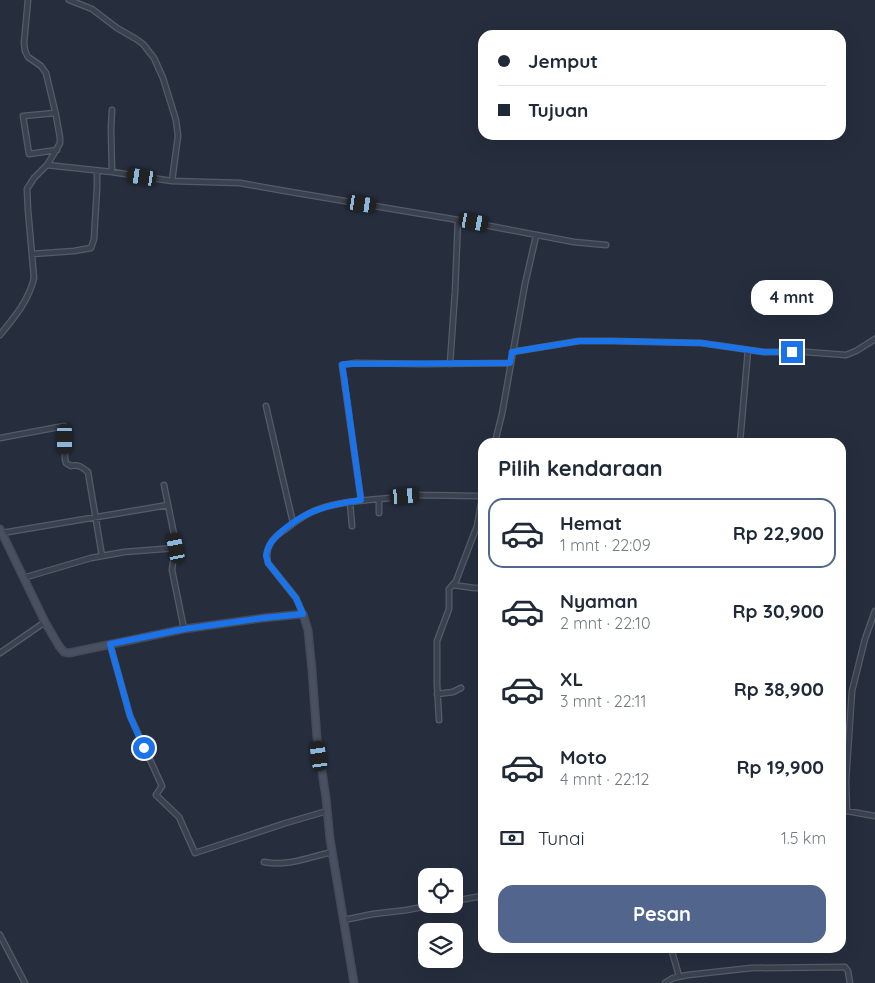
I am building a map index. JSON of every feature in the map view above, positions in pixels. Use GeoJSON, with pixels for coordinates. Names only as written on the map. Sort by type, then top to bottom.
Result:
{"type":"FeatureCollection","features":[{"type":"Feature","properties":{"kind":"street"},"geometry":{"type":"LineString","coordinates":[[0,335],[26,300],[34,278],[28,189],[34,178],[57,150],[60,143],[48,80],[44,69],[24,51],[28,0]]}},
{"type":"Feature","properties":{"kind":"street"},"geometry":{"type":"LineString","coordinates":[[69,0],[92,9],[117,28],[136,39],[143,44],[154,58],[163,78],[176,120],[178,136],[172,181]]}},
{"type":"Feature","properties":{"kind":"street"},"geometry":{"type":"LineString","coordinates":[[112,110],[110,129],[112,172]]}},
{"type":"Feature","properties":{"kind":"street"},"geometry":{"type":"LineString","coordinates":[[55,113],[23,116],[28,154],[57,150]]}},
{"type":"Feature","properties":{"kind":"street"},"geometry":{"type":"LineString","coordinates":[[46,165],[172,181],[240,183],[505,228],[536,236],[606,245]]}},
{"type":"Feature","properties":{"kind":"street"},"geometry":{"type":"LineString","coordinates":[[32,254],[91,248],[94,239],[97,171]]}},
{"type":"Feature","properties":{"kind":"street"},"geometry":{"type":"LineString","coordinates":[[450,364],[458,220]]}},
{"type":"Feature","properties":{"kind":"street"},"geometry":{"type":"LineString","coordinates":[[497,438],[525,284],[536,236]]}},
{"type":"Feature","properties":{"kind":"street"},"geometry":{"type":"LineString","coordinates":[[512,352],[579,341],[612,341],[701,343],[748,350],[846,355],[875,339]]}},
{"type":"Feature","properties":{"kind":"street"},"geometry":{"type":"LineString","coordinates":[[740,438],[748,350]]}},
{"type":"Feature","properties":{"kind":"street"},"geometry":{"type":"LineString","coordinates":[[361,500],[342,365],[355,363],[510,363]]}},
{"type":"Feature","properties":{"kind":"street"},"geometry":{"type":"LineString","coordinates":[[266,406],[294,523]]}},
{"type":"Feature","properties":{"kind":"street"},"geometry":{"type":"LineString","coordinates":[[0,438],[64,426],[66,463],[71,466],[82,467],[88,472],[102,556]]}},
{"type":"Feature","properties":{"kind":"street"},"geometry":{"type":"LineString","coordinates":[[164,485],[178,555],[173,562],[172,570],[184,629]]}},
{"type":"Feature","properties":{"kind":"street"},"geometry":{"type":"LineString","coordinates":[[354,983],[332,852],[317,738],[308,630],[296,598],[268,563],[266,556],[274,538],[307,514],[318,509],[361,500],[416,495],[478,497]]}},
{"type":"Feature","properties":{"kind":"street"},"geometry":{"type":"LineString","coordinates":[[379,499],[379,513]]}},
{"type":"Feature","properties":{"kind":"street"},"geometry":{"type":"LineString","coordinates":[[350,502],[352,526]]}},
{"type":"Feature","properties":{"kind":"street"},"geometry":{"type":"LineString","coordinates":[[168,505],[1,531],[45,622],[64,652],[69,653],[184,629],[303,614]]}},
{"type":"Feature","properties":{"kind":"street"},"geometry":{"type":"LineString","coordinates":[[439,720],[437,640],[449,609],[448,591],[456,581],[478,522]]}},
{"type":"Feature","properties":{"kind":"street"},"geometry":{"type":"LineString","coordinates":[[23,578],[91,558],[124,552],[176,548]]}},
{"type":"Feature","properties":{"kind":"street"},"geometry":{"type":"LineString","coordinates":[[452,585],[478,588]]}},
{"type":"Feature","properties":{"kind":"street"},"geometry":{"type":"LineString","coordinates":[[875,611],[865,639],[852,691],[846,781],[847,811],[875,816]]}},
{"type":"Feature","properties":{"kind":"street"},"geometry":{"type":"LineString","coordinates":[[0,653],[45,622]]}},
{"type":"Feature","properties":{"kind":"street"},"geometry":{"type":"LineString","coordinates":[[110,644],[130,716],[162,786],[156,795],[179,817],[195,854],[327,811]]}},
{"type":"Feature","properties":{"kind":"street"},"geometry":{"type":"LineString","coordinates":[[437,694],[453,692],[461,688]]}},
{"type":"Feature","properties":{"kind":"street"},"geometry":{"type":"LineString","coordinates":[[264,862],[284,863],[332,852]]}},
{"type":"Feature","properties":{"kind":"street"},"geometry":{"type":"LineString","coordinates":[[463,899],[478,897]]}},
{"type":"Feature","properties":{"kind":"street"},"geometry":{"type":"LineString","coordinates":[[344,920],[418,908]]}},
{"type":"Feature","properties":{"kind":"street"},"geometry":{"type":"LineString","coordinates":[[0,935],[26,983]]}},
{"type":"Feature","properties":{"kind":"street"},"geometry":{"type":"LineString","coordinates":[[672,953],[679,976]]}},
{"type":"Feature","properties":{"kind":"street"},"geometry":{"type":"LineString","coordinates":[[665,983],[679,976],[751,968],[845,968],[848,971],[850,983]]}},
{"type":"Feature","properties":{"kind":"route"},"geometry":{"type":"LineString","coordinates":[[144,748],[130,716],[110,644],[184,629],[303,614],[300,604],[268,563],[266,556],[274,538],[307,514],[336,504],[361,500],[342,365],[355,363],[510,363],[512,352],[579,341],[701,343],[764,352],[792,352]]}}]}
